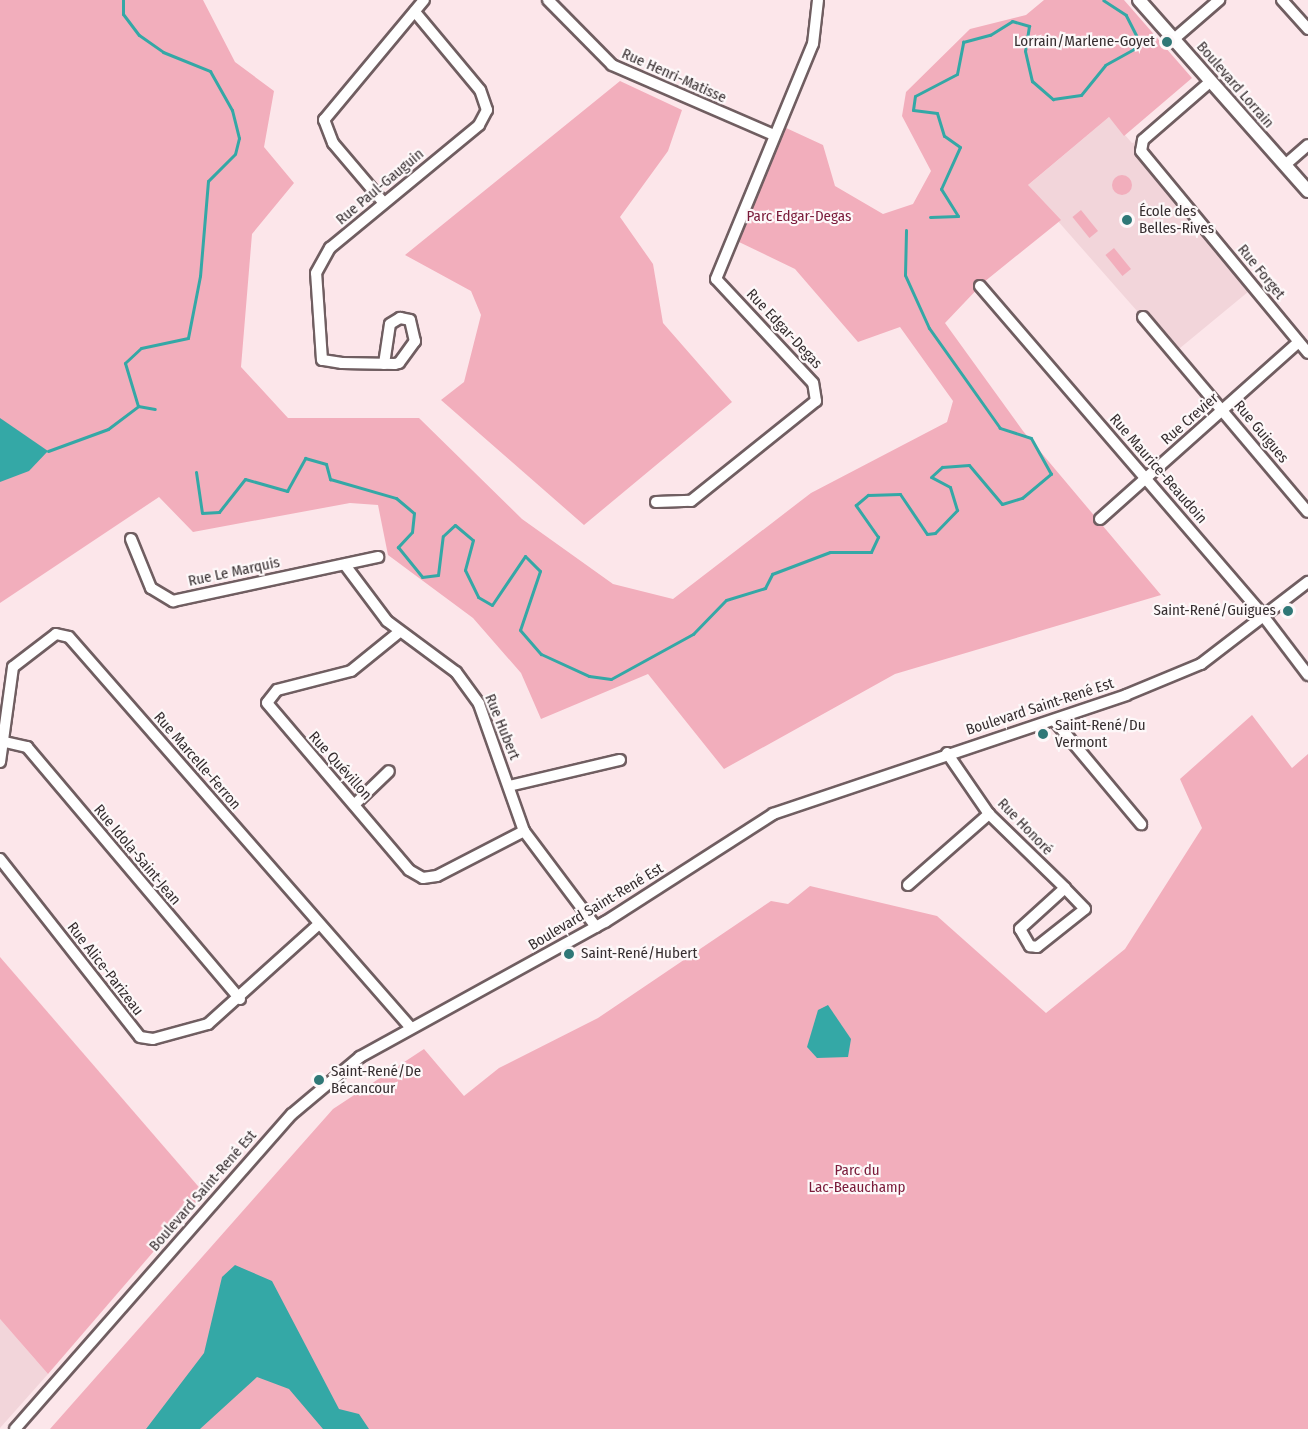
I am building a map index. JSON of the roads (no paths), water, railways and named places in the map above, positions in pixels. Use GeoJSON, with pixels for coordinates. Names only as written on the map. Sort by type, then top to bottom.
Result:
{"type":"FeatureCollection","features":[{"type":"Feature","properties":{"kind":"main road","name":"Boulevard Lorrain"},"geometry":{"type":"LineString","coordinates":[[1139,0],[1308,191]]}},
{"type":"Feature","properties":{"kind":"street"},"geometry":{"type":"LineString","coordinates":[[383,202],[333,143],[324,120],[424,0]]}},
{"type":"Feature","properties":{"kind":"street","name":"Rue Henri-Matisse"},"geometry":{"type":"LineString","coordinates":[[549,0],[612,65],[774,135]]}},
{"type":"Feature","properties":{"kind":"street","name":"Rue Edgar-Degas"},"geometry":{"type":"LineString","coordinates":[[656,502],[692,501],[816,401],[813,383],[716,279],[813,44],[818,0]]}},
{"type":"Feature","properties":{"kind":"street"},"geometry":{"type":"LineString","coordinates":[[1174,39],[1220,0]]}},
{"type":"Feature","properties":{"kind":"street"},"geometry":{"type":"LineString","coordinates":[[1282,0],[1308,29]]}},
{"type":"Feature","properties":{"kind":"street","name":"Rue Paul-Gauguin"},"geometry":{"type":"LineString","coordinates":[[384,364],[322,360],[316,273],[330,248],[479,125],[487,110],[480,90],[414,12]]}},
{"type":"Feature","properties":{"kind":"street","name":"Rue Forget"},"geometry":{"type":"LineString","coordinates":[[1211,81],[1143,140],[1141,151],[1308,353]]}},
{"type":"Feature","properties":{"kind":"street"},"geometry":{"type":"LineString","coordinates":[[1285,165],[1308,146]]}},
{"type":"Feature","properties":{"kind":"street","name":"Rue Maurice-Beaudoin"},"geometry":{"type":"LineString","coordinates":[[980,286],[1147,477],[1308,675]]}},
{"type":"Feature","properties":{"kind":"street","name":"Rue Guigues"},"geometry":{"type":"LineString","coordinates":[[1143,317],[1308,512]]}},
{"type":"Feature","properties":{"kind":"street","name":"Rue Crevier"},"geometry":{"type":"LineString","coordinates":[[1100,519],[1299,342]]}},
{"type":"Feature","properties":{"kind":"street","name":"Rue Le Marquis"},"geometry":{"type":"LineString","coordinates":[[131,539],[151,588],[173,601],[378,557]]}},
{"type":"Feature","properties":{"kind":"street","name":"Rue Hubert"},"geometry":{"type":"LineString","coordinates":[[345,565],[398,633],[456,672],[479,704],[524,831],[596,927]]}},
{"type":"Feature","properties":{"kind":"street","name":"Boulevard Saint-René Est"},"geometry":{"type":"LineString","coordinates":[[15,1429],[292,1114],[360,1057],[596,927],[773,814],[947,753],[1054,720],[1201,664],[1264,620],[1308,582]]}},
{"type":"Feature","properties":{"kind":"street","name":"Rue Quévillon"},"geometry":{"type":"LineString","coordinates":[[398,633],[351,671],[268,696],[274,714],[355,804],[409,870],[423,878],[437,876],[524,831]]}},
{"type":"Feature","properties":{"kind":"street","name":"Rue Marcelle-Ferron"},"geometry":{"type":"LineString","coordinates":[[0,762],[5,742],[13,667],[56,634],[69,637],[411,1028]]}},
{"type":"Feature","properties":{"kind":"street"},"geometry":{"type":"LineString","coordinates":[[1054,720],[1142,824]]}},
{"type":"Feature","properties":{"kind":"street","name":"Rue Idola-Saint-Jean"},"geometry":{"type":"LineString","coordinates":[[5,742],[27,747],[240,999]]}},
{"type":"Feature","properties":{"kind":"street","name":"Rue Honoré"},"geometry":{"type":"LineString","coordinates":[[947,753],[989,814],[1065,888],[1085,909],[1037,947],[1030,946],[1020,929],[1065,888]]}},
{"type":"Feature","properties":{"kind":"street"},"geometry":{"type":"LineString","coordinates":[[508,786],[620,760]]}},
{"type":"Feature","properties":{"kind":"street"},"geometry":{"type":"LineString","coordinates":[[355,804],[389,771]]}},
{"type":"Feature","properties":{"kind":"street"},"geometry":{"type":"LineString","coordinates":[[908,885],[989,814]]}},
{"type":"Feature","properties":{"kind":"street","name":"Rue Alice-Parizeau"},"geometry":{"type":"LineString","coordinates":[[0,859],[140,1037],[208,1024],[240,999],[319,924]]}},
{"type":"Feature","properties":{"kind":"water"},"geometry":{"type":"Polygon","coordinates":[[[0,418],[48,451],[29,471],[0,482],[0,418]]]}},
{"type":"Feature","properties":{"kind":"water"},"geometry":{"type":"Polygon","coordinates":[[[828,1005],[851,1039],[848,1057],[817,1058],[807,1047],[818,1010],[828,1005]]]}},
{"type":"Feature","properties":{"kind":"water"},"geometry":{"type":"Polygon","coordinates":[[[235,1265],[272,1281],[339,1409],[359,1414],[369,1429],[323,1429],[289,1389],[257,1377],[200,1429],[146,1429],[204,1353],[222,1277],[235,1265]]]}},
{"type":"Feature","properties":{"kind":"waterway"},"geometry":{"type":"LineString","coordinates":[[123,0],[123,14],[139,35],[163,52],[210,71],[232,110],[239,138],[235,154],[208,181],[200,276],[188,338],[141,348],[125,363],[138,406],[155,409]]}},
{"type":"Feature","properties":{"kind":"waterway"},"geometry":{"type":"LineString","coordinates":[[930,217],[958,216],[941,189],[960,147],[944,136],[937,113],[913,110],[915,96],[957,74],[963,42],[990,35],[1012,21],[1029,26],[1025,51],[1032,81],[1053,99],[1081,95],[1105,65],[1134,49],[1137,37],[1126,15],[1103,0]]}},
{"type":"Feature","properties":{"kind":"waterway"},"geometry":{"type":"LineString","coordinates":[[196,472],[202,513],[219,512],[245,479],[287,491],[305,458],[326,464],[330,479],[396,498],[414,513],[412,532],[398,547],[422,577],[438,575],[443,536],[455,525],[473,540],[465,570],[478,597],[492,605],[525,556],[540,571],[520,630],[541,654],[589,676],[611,679],[693,634],[726,600],[765,588],[772,574],[830,552],[871,552],[878,537],[856,505],[868,495],[900,494],[927,534],[935,533],[957,510],[950,487],[931,477],[942,467],[969,465],[1002,504],[1022,498],[1051,474],[1031,438],[1000,428],[929,328],[905,275],[906,230]]}},
{"type":"Feature","properties":{"kind":"waterway"},"geometry":{"type":"LineString","coordinates":[[48,451],[108,429],[138,406]]}},
{"type":"Feature","properties":{"kind":"place","name":"Lorrain/Marlene-Goyet"},"geometry":{"type":"Point","coordinates":[1167,42]}},
{"type":"Feature","properties":{"kind":"place","name":"École des Belles-Rives"},"geometry":{"type":"Point","coordinates":[1127,220]}},
{"type":"Feature","properties":{"kind":"place","name":"Saint-René/Guigues"},"geometry":{"type":"Point","coordinates":[1288,611]}},
{"type":"Feature","properties":{"kind":"place","name":"Saint-René/Du Vermont"},"geometry":{"type":"Point","coordinates":[1043,734]}},
{"type":"Feature","properties":{"kind":"place","name":"Saint-René/Hubert"},"geometry":{"type":"Point","coordinates":[569,954]}},
{"type":"Feature","properties":{"kind":"place","name":"Saint-René/De Bécancour"},"geometry":{"type":"Point","coordinates":[319,1080]}},
{"type":"Feature","properties":{"kind":"park label","name":"Parc Edgar-Degas"},"geometry":{"type":"Point","coordinates":[799,217]}},
{"type":"Feature","properties":{"kind":"park label","name":"Parc du Lac-Beauchamp"},"geometry":{"type":"Point","coordinates":[857,1178]}}]}
